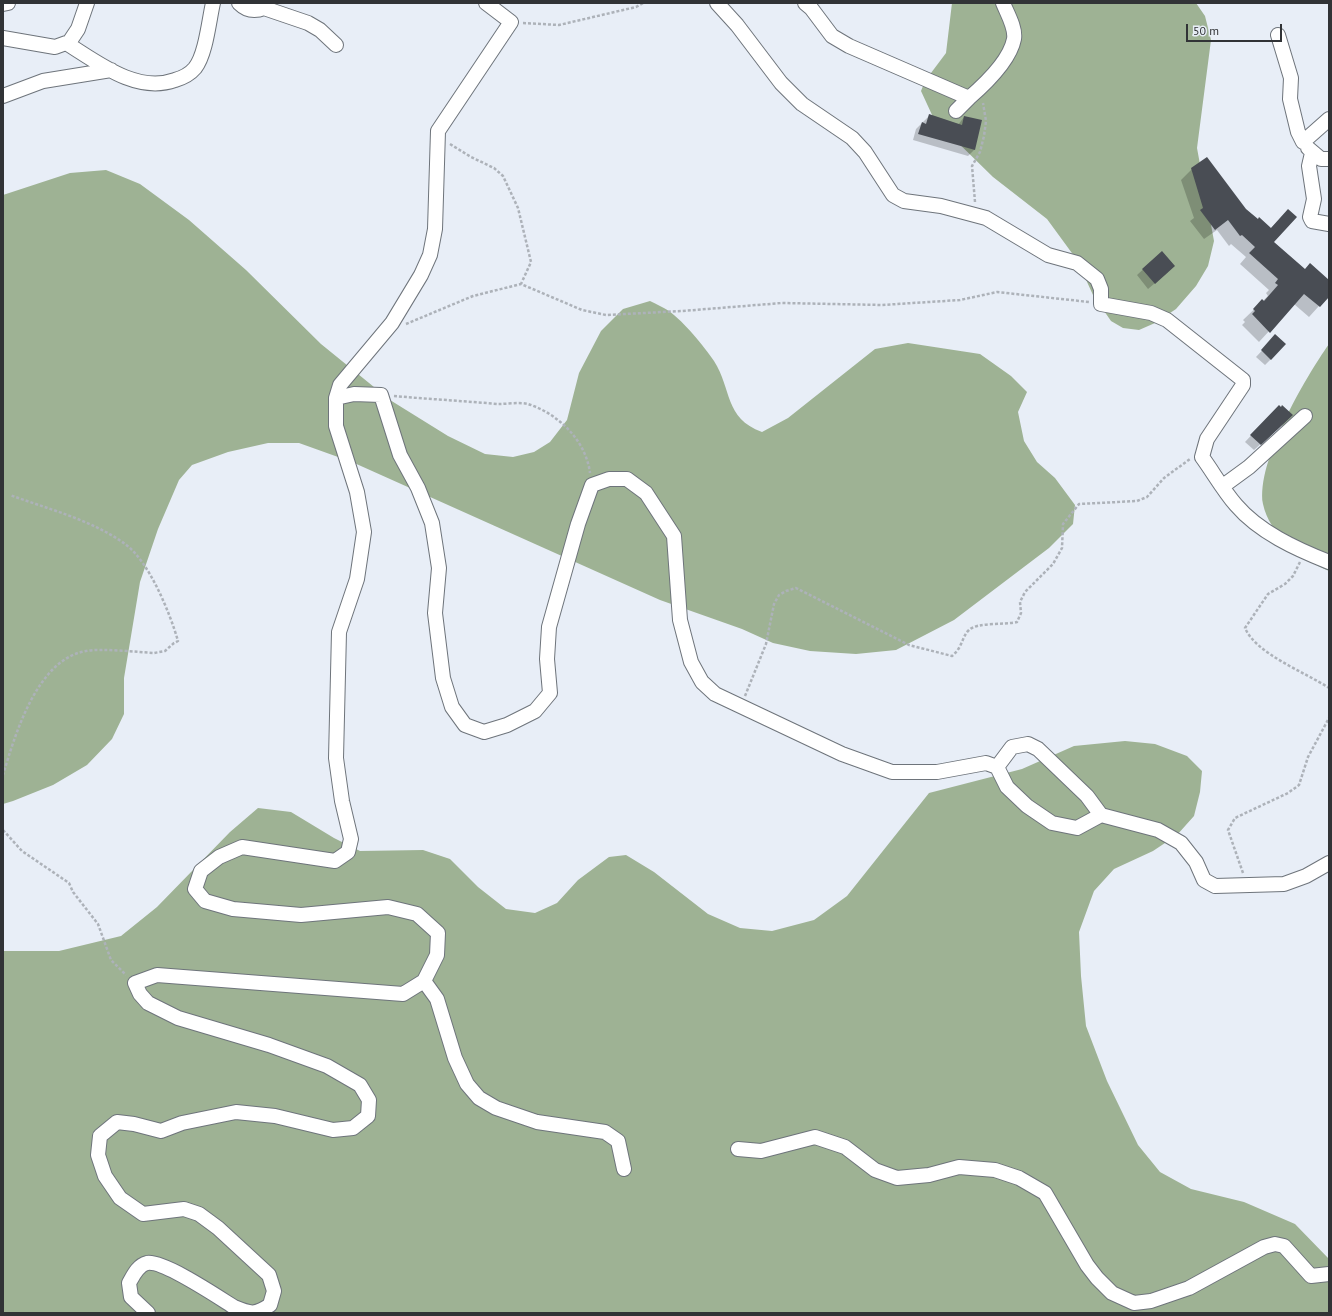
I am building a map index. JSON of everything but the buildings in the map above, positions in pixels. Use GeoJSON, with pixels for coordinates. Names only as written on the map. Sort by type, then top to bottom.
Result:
{"type":"FeatureCollection","features":[{"type":"Feature","properties":{"kind":"street"},"geometry":{"type":"LineString","coordinates":[[3,4],[8,3]]}},
{"type":"Feature","properties":{"kind":"street"},"geometry":{"type":"LineString","coordinates":[[68,44],[78,29],[87,3]]}},
{"type":"Feature","properties":{"kind":"street"},"geometry":{"type":"LineString","coordinates":[[3,38],[55,47],[66,43],[111,70],[146,84],[166,84],[183,78],[195,67],[202,53],[212,3]]}},
{"type":"Feature","properties":{"kind":"street"},"geometry":{"type":"LineString","coordinates":[[239,3],[245,9],[252,11],[277,7],[320,30],[336,45]]}},
{"type":"Feature","properties":{"kind":"street"},"geometry":{"type":"LineString","coordinates":[[148,1313],[130,1297],[129,1283],[139,1268],[147,1263],[163,1265],[234,1307],[246,1312],[258,1313],[270,1305],[274,1291],[269,1275],[218,1228],[199,1214],[184,1209],[143,1214],[120,1198],[105,1176],[98,1155],[100,1136],[117,1122],[134,1124],[161,1131],[182,1123],[236,1112],[275,1116],[333,1130],[353,1128],[368,1116],[369,1100],[360,1085],[326,1066],[269,1046],[178,1018],[148,1003],[140,994],[135,983],[157,975],[403,994],[424,981],[437,955],[438,933],[417,914],[388,907],[301,916],[233,909],[206,901],[195,890],[201,871],[219,857],[242,847],[335,861],[348,852],[351,839],[342,801],[336,758],[339,632],[357,579],[364,532],[357,492],[336,426],[336,398],[340,385],[392,323],[421,275],[430,255],[435,229],[438,131],[511,22],[486,3]]}},
{"type":"Feature","properties":{"kind":"street"},"geometry":{"type":"LineString","coordinates":[[717,3],[737,25],[781,83],[802,104],[852,138],[865,152],[893,195],[904,201],[941,206],[986,218],[1048,254],[1077,263],[1097,279],[1101,289],[1101,304],[1151,313],[1167,320],[1243,380],[1243,385],[1206,439],[1202,457],[1236,505],[1264,530],[1305,553],[1329,562]]}},
{"type":"Feature","properties":{"kind":"street"},"geometry":{"type":"LineString","coordinates":[[805,3],[832,36],[849,46],[974,93]]}},
{"type":"Feature","properties":{"kind":"street"},"geometry":{"type":"LineString","coordinates":[[956,111],[1007,56],[1014,38],[1011,23],[1003,3]]}},
{"type":"Feature","properties":{"kind":"street"},"geometry":{"type":"LineString","coordinates":[[1278,34],[1291,78],[1290,99],[1298,132],[1312,154],[1321,159],[1329,159]]}},
{"type":"Feature","properties":{"kind":"street"},"geometry":{"type":"LineString","coordinates":[[3,96],[43,81],[111,70]]}},
{"type":"Feature","properties":{"kind":"street"},"geometry":{"type":"LineString","coordinates":[[1303,142],[1329,119]]}},
{"type":"Feature","properties":{"kind":"street"},"geometry":{"type":"LineString","coordinates":[[1312,154],[1309,166],[1314,199],[1310,217],[1312,221],[1317,223],[1329,224]]}},
{"type":"Feature","properties":{"kind":"street"},"geometry":{"type":"LineString","coordinates":[[336,398],[354,394],[381,395],[400,455],[418,488],[432,522],[439,568],[435,613],[443,678],[452,707],[465,726],[484,732],[507,725],[535,711],[550,693],[547,659],[549,627],[578,524],[592,485],[609,479],[627,479],[646,493],[664,518],[674,536],[680,620],[691,662],[702,682],[715,694],[842,754],[892,772],[937,772],[986,763],[997,767],[1007,787],[1027,806],[1052,823],[1076,828],[1101,815]]}},
{"type":"Feature","properties":{"kind":"street"},"geometry":{"type":"LineString","coordinates":[[1223,486],[1249,467],[1305,416]]}},
{"type":"Feature","properties":{"kind":"street"},"geometry":{"type":"LineString","coordinates":[[997,767],[1012,747],[1028,744],[1038,749],[1081,791],[1101,815],[1158,830],[1181,843],[1196,862],[1204,880],[1214,886],[1284,884],[1306,876],[1329,863]]}},
{"type":"Feature","properties":{"kind":"street"},"geometry":{"type":"LineString","coordinates":[[424,981],[437,999],[455,1058],[464,1078],[479,1098],[496,1108],[537,1122],[606,1132],[618,1141],[624,1169]]}},
{"type":"Feature","properties":{"kind":"street"},"geometry":{"type":"LineString","coordinates":[[738,1149],[761,1150],[815,1137],[845,1147],[875,1170],[897,1178],[928,1175],[959,1167],[995,1170],[1019,1178],[1045,1193],[1096,1278],[1112,1293],[1134,1303],[1151,1301],[1189,1288],[1264,1247],[1276,1244],[1284,1246],[1310,1276],[1329,1274]]}},
{"type":"Feature","properties":{"kind":"path"},"geometry":{"type":"LineString","coordinates":[[511,22],[558,25],[636,7],[643,3]]}},
{"type":"Feature","properties":{"kind":"path"},"geometry":{"type":"LineString","coordinates":[[974,93],[986,121],[980,152],[972,166],[976,215]]}},
{"type":"Feature","properties":{"kind":"path"},"geometry":{"type":"LineString","coordinates":[[438,136],[471,157],[494,168],[503,176],[518,208],[531,262],[521,284]]}},
{"type":"Feature","properties":{"kind":"path"},"geometry":{"type":"LineString","coordinates":[[403,326],[473,296],[521,284],[582,310],[606,314],[782,303],[882,305],[960,300],[997,292],[1101,304]]}},
{"type":"Feature","properties":{"kind":"path"},"geometry":{"type":"LineString","coordinates":[[381,395],[500,404],[527,404],[552,414],[582,444],[589,464],[592,485]]}},
{"type":"Feature","properties":{"kind":"path"},"geometry":{"type":"LineString","coordinates":[[741,706],[766,644],[774,604],[779,595],[786,590],[796,588],[909,645],[952,656],[959,650],[967,631],[974,626],[1010,624],[1017,622],[1021,613],[1020,602],[1025,592],[1053,564],[1062,548],[1063,524],[1079,504],[1137,501],[1147,497],[1164,478],[1190,459],[1202,457]]}},
{"type":"Feature","properties":{"kind":"path"},"geometry":{"type":"LineString","coordinates":[[3,775],[19,724],[43,682],[61,661],[72,655],[87,650],[154,653],[165,652],[174,642],[178,641],[171,617],[145,566],[126,544],[99,528],[10,495]]}},
{"type":"Feature","properties":{"kind":"path"},"geometry":{"type":"LineString","coordinates":[[1305,553],[1293,576],[1285,584],[1268,594],[1245,628],[1247,633],[1268,654],[1329,688]]}},
{"type":"Feature","properties":{"kind":"path"},"geometry":{"type":"LineString","coordinates":[[1246,884],[1228,830],[1230,824],[1235,818],[1288,793],[1299,785],[1308,757],[1329,718]]}},
{"type":"Feature","properties":{"kind":"path"},"geometry":{"type":"LineString","coordinates":[[3,830],[22,851],[68,883],[98,924],[111,960],[135,983]]}},
{"type":"Feature","properties":{"kind":"green space"},"geometry":{"type":"Polygon","coordinates":[[[952,3],[1196,3],[1205,16],[1211,40],[1197,148],[1214,241],[1208,266],[1196,286],[1176,309],[1155,323],[1139,330],[1123,328],[1111,321],[1093,295],[1077,260],[1047,219],[993,177],[933,117],[921,91],[925,81],[946,53],[952,3]]]}},
{"type":"Feature","properties":{"kind":"green space"},"geometry":{"type":"Polygon","coordinates":[[[106,170],[140,184],[189,220],[246,270],[321,344],[390,400],[448,436],[485,454],[513,457],[534,452],[550,442],[567,420],[579,373],[601,331],[623,309],[650,301],[669,311],[681,321],[705,348],[720,372],[730,402],[735,411],[741,419],[750,426],[762,432],[788,418],[875,349],[908,343],[980,354],[1011,376],[1027,392],[1018,412],[1024,441],[1037,462],[1055,478],[1075,505],[1073,524],[1049,548],[954,620],[896,650],[856,654],[810,651],[773,643],[742,629],[660,600],[352,462],[299,443],[268,443],[228,452],[192,465],[179,480],[158,529],[140,582],[124,678],[124,714],[112,739],[87,765],[53,785],[3,804],[3,195],[70,173],[106,170]]]}},
{"type":"Feature","properties":{"kind":"green space"},"geometry":{"type":"Polygon","coordinates":[[[1329,344],[1329,571],[1298,553],[1288,545],[1272,526],[1266,515],[1263,504],[1263,486],[1274,444],[1284,421],[1308,377],[1329,344]]]}},
{"type":"Feature","properties":{"kind":"green space"},"geometry":{"type":"Polygon","coordinates":[[[1125,741],[1155,744],[1187,756],[1202,771],[1200,792],[1194,816],[1177,835],[1153,851],[1114,869],[1094,891],[1079,932],[1081,976],[1086,1026],[1107,1081],[1138,1145],[1160,1172],[1191,1189],[1244,1202],[1295,1224],[1329,1259],[1329,1313],[3,1313],[3,951],[59,951],[121,936],[157,907],[230,832],[258,808],[291,812],[334,838],[360,851],[423,850],[450,859],[478,887],[506,909],[535,913],[557,903],[578,880],[609,857],[626,855],[654,872],[708,914],[740,928],[772,931],[814,920],[847,896],[929,793],[1022,769],[1074,746],[1125,741]]]}}]}
